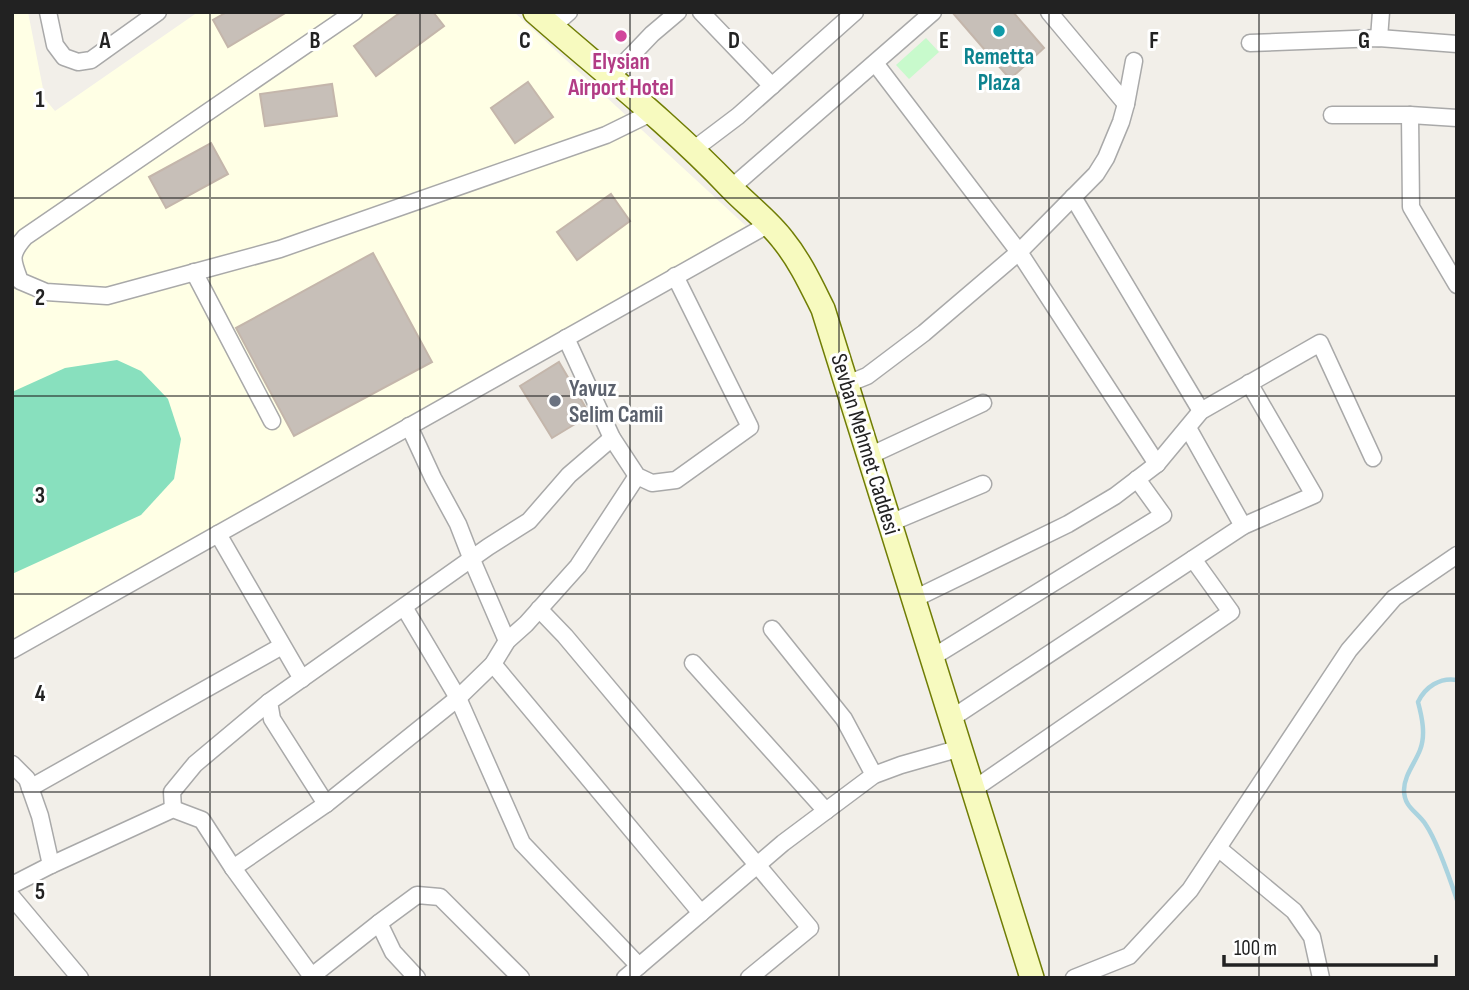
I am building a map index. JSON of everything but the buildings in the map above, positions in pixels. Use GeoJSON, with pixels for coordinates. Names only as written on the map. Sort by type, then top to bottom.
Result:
{"type":"FeatureCollection","features":[{"type":"Feature","properties":{"kind":"main road","name":"Sevban Mehmet Caddesi"},"geometry":{"type":"LineString","coordinates":[[552,17],[610,78],[653,112],[713,168],[784,240],[802,266],[823,309],[1032,978]]}},
{"type":"Feature","properties":{"kind":"street"},"geometry":{"type":"LineString","coordinates":[[48,12],[55,46],[64,57],[78,62],[91,60],[158,12]]}},
{"type":"Feature","properties":{"kind":"street"},"geometry":{"type":"LineString","coordinates":[[354,12],[26,237],[15,249],[12,260],[16,281],[46,292],[107,296],[280,249],[606,135],[653,112]]}},
{"type":"Feature","properties":{"kind":"street"},"geometry":{"type":"LineString","coordinates":[[610,78],[652,34],[678,12]]}},
{"type":"Feature","properties":{"kind":"street"},"geometry":{"type":"LineString","coordinates":[[701,12],[772,86]]}},
{"type":"Feature","properties":{"kind":"street"},"geometry":{"type":"LineString","coordinates":[[693,150],[738,116],[855,12]]}},
{"type":"Feature","properties":{"kind":"street"},"geometry":{"type":"LineString","coordinates":[[731,188],[933,12]]}},
{"type":"Feature","properties":{"kind":"street"},"geometry":{"type":"LineString","coordinates":[[1049,12],[1126,104]]}},
{"type":"Feature","properties":{"kind":"street"},"geometry":{"type":"LineString","coordinates":[[1379,38],[1381,12]]}},
{"type":"Feature","properties":{"kind":"street"},"geometry":{"type":"LineString","coordinates":[[1250,43],[1379,38],[1457,44]]}},
{"type":"Feature","properties":{"kind":"street"},"geometry":{"type":"LineString","coordinates":[[847,384],[867,376],[924,333],[1019,252],[1096,174],[1114,140],[1126,104],[1134,61]]}},
{"type":"Feature","properties":{"kind":"street"},"geometry":{"type":"LineString","coordinates":[[875,63],[1019,252],[1157,464]]}},
{"type":"Feature","properties":{"kind":"street"},"geometry":{"type":"LineString","coordinates":[[1332,115],[1457,118]]}},
{"type":"Feature","properties":{"kind":"street"},"geometry":{"type":"LineString","coordinates":[[1410,115],[1411,207],[1457,285]]}},
{"type":"Feature","properties":{"kind":"street"},"geometry":{"type":"LineString","coordinates":[[1073,197],[1201,411]]}},
{"type":"Feature","properties":{"kind":"street"},"geometry":{"type":"LineString","coordinates":[[12,650],[769,224]]}},
{"type":"Feature","properties":{"kind":"street"},"geometry":{"type":"LineString","coordinates":[[194,272],[272,421]]}},
{"type":"Feature","properties":{"kind":"street"},"geometry":{"type":"LineString","coordinates":[[566,338],[612,438],[637,476],[652,483],[676,480],[750,427],[675,276]]}},
{"type":"Feature","properties":{"kind":"street"},"geometry":{"type":"LineString","coordinates":[[915,599],[1068,524],[1115,496],[1157,464],[1201,411],[1320,343],[1373,458]]}},
{"type":"Feature","properties":{"kind":"street"},"geometry":{"type":"LineString","coordinates":[[952,718],[1243,526],[1314,495],[1249,383]]}},
{"type":"Feature","properties":{"kind":"street"},"geometry":{"type":"LineString","coordinates":[[869,456],[983,403]]}},
{"type":"Feature","properties":{"kind":"street"},"geometry":{"type":"LineString","coordinates":[[409,426],[432,478],[458,524],[471,561],[507,641]]}},
{"type":"Feature","properties":{"kind":"street"},"geometry":{"type":"LineString","coordinates":[[1188,428],[1243,526]]}},
{"type":"Feature","properties":{"kind":"street"},"geometry":{"type":"LineString","coordinates":[[173,809],[172,792],[195,764],[269,702],[529,521],[569,475],[612,438]]}},
{"type":"Feature","properties":{"kind":"street"},"geometry":{"type":"LineString","coordinates":[[233,868],[326,804],[458,698],[493,664],[507,641],[526,624],[578,566],[637,476]]}},
{"type":"Feature","properties":{"kind":"street"},"geometry":{"type":"LineString","coordinates":[[933,657],[1163,515],[1137,479]]}},
{"type":"Feature","properties":{"kind":"street"},"geometry":{"type":"LineString","coordinates":[[890,523],[983,484]]}},
{"type":"Feature","properties":{"kind":"street"},"geometry":{"type":"LineString","coordinates":[[218,534],[302,679]]}},
{"type":"Feature","properties":{"kind":"street"},"geometry":{"type":"LineString","coordinates":[[1074,978],[1129,956],[1190,890],[1349,650],[1394,598],[1457,555]]}},
{"type":"Feature","properties":{"kind":"street"},"geometry":{"type":"LineString","coordinates":[[974,789],[1230,612],[1193,559]]}},
{"type":"Feature","properties":{"kind":"street"},"geometry":{"type":"LineString","coordinates":[[404,607],[458,698],[522,843],[639,966]]}},
{"type":"Feature","properties":{"kind":"street"},"geometry":{"type":"LineString","coordinates":[[539,609],[565,636],[810,928],[754,977]]}},
{"type":"Feature","properties":{"kind":"street"},"geometry":{"type":"LineString","coordinates":[[772,629],[844,719],[874,775]]}},
{"type":"Feature","properties":{"kind":"street"},"geometry":{"type":"LineString","coordinates":[[30,788],[282,646]]}},
{"type":"Feature","properties":{"kind":"street"},"geometry":{"type":"LineString","coordinates":[[693,663],[826,811]]}},
{"type":"Feature","properties":{"kind":"street"},"geometry":{"type":"LineString","coordinates":[[493,664],[701,913]]}},
{"type":"Feature","properties":{"kind":"street"},"geometry":{"type":"LineString","coordinates":[[269,702],[272,719],[326,804]]}},
{"type":"Feature","properties":{"kind":"street"},"geometry":{"type":"LineString","coordinates":[[625,978],[783,843],[874,775],[961,748]]}},
{"type":"Feature","properties":{"kind":"street"},"geometry":{"type":"LineString","coordinates":[[12,764],[27,779],[40,816],[51,865]]}},
{"type":"Feature","properties":{"kind":"street"},"geometry":{"type":"LineString","coordinates":[[12,885],[173,809],[202,820],[307,976],[417,895],[440,897],[521,978]]}},
{"type":"Feature","properties":{"kind":"street"},"geometry":{"type":"LineString","coordinates":[[1218,848],[1294,911],[1312,937],[1321,978]]}},
{"type":"Feature","properties":{"kind":"street"},"geometry":{"type":"LineString","coordinates":[[12,897],[80,978]]}},
{"type":"Feature","properties":{"kind":"street"},"geometry":{"type":"LineString","coordinates":[[379,923],[393,952],[417,978]]}},
{"type":"Feature","properties":{"kind":"shaded area"},"geometry":{"type":"Polygon","coordinates":[[[12,12],[28,12],[45,99],[55,111],[198,12],[514,12],[746,226],[12,644],[12,12]]]}},
{"type":"Feature","properties":{"kind":"green space"},"geometry":{"type":"Polygon","coordinates":[[[926,38],[939,52],[909,79],[896,65],[926,38]]]}},
{"type":"Feature","properties":{"kind":"green space"},"geometry":{"type":"Polygon","coordinates":[[[117,360],[141,371],[168,399],[181,439],[174,479],[141,515],[12,574],[12,392],[65,368],[117,360]]]}},
{"type":"Feature","properties":{"kind":"waterway"},"geometry":{"type":"LineString","coordinates":[[1457,680],[1434,684],[1418,702],[1423,738],[1404,790],[1409,806],[1423,821],[1435,841],[1457,900]]}},
{"type":"Feature","properties":{"kind":"place","name":"Remetta Plaza"},"geometry":{"type":"Point","coordinates":[999,31]}},
{"type":"Feature","properties":{"kind":"place","name":"Elysian Airport Hotel"},"geometry":{"type":"Point","coordinates":[621,36]}},
{"type":"Feature","properties":{"kind":"place","name":"Yavuz Selim Camii"},"geometry":{"type":"Point","coordinates":[555,401]}}]}
